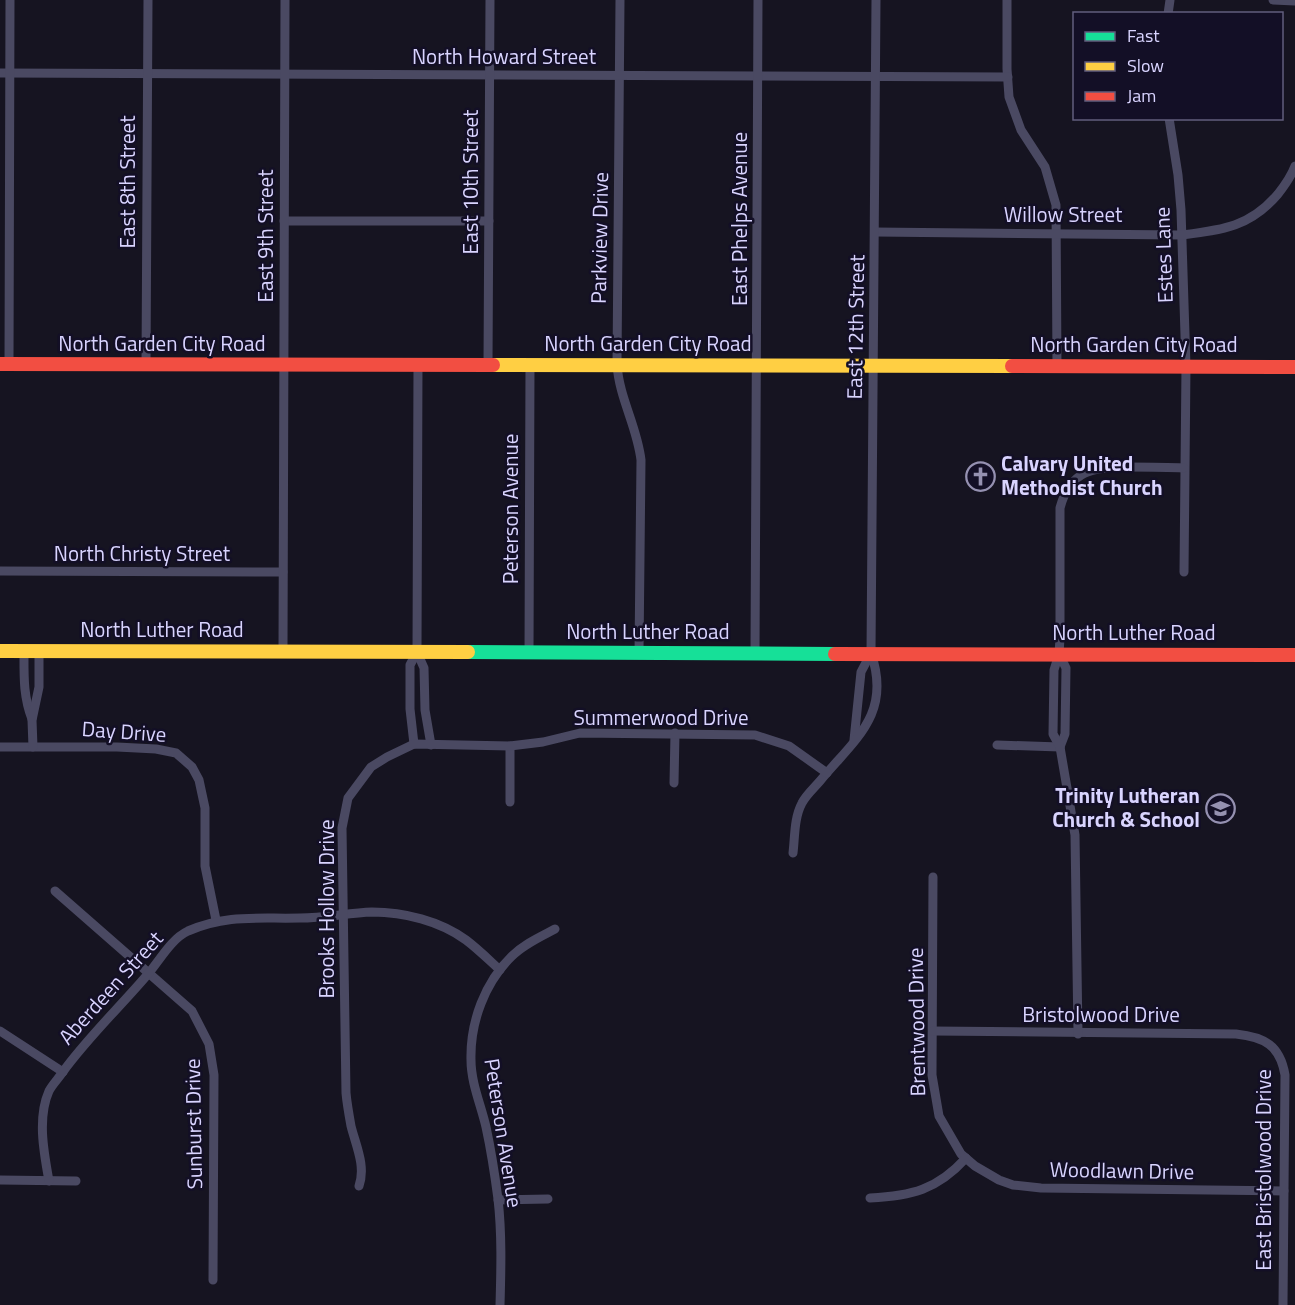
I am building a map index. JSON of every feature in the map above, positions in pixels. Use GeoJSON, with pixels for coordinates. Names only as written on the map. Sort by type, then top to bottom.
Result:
{"type":"FeatureCollection","features":[{"type":"Feature","properties":{"kind":"street"},"geometry":{"type":"LineString","coordinates":[[4,364],[4,73],[10,0]]}},
{"type":"Feature","properties":{"kind":"street","name":"East 8th Street"},"geometry":{"type":"LineString","coordinates":[[146,364],[148,0]]}},
{"type":"Feature","properties":{"kind":"street","name":"East 9th Street"},"geometry":{"type":"LineString","coordinates":[[283,652],[285,0]]}},
{"type":"Feature","properties":{"kind":"street","name":"East 10th Street"},"geometry":{"type":"LineString","coordinates":[[488,364],[490,0]]}},
{"type":"Feature","properties":{"kind":"street","name":"Parkview Drive"},"geometry":{"type":"LineString","coordinates":[[620,0],[617,364],[623,397],[638,439],[640,460],[639,653]]}},
{"type":"Feature","properties":{"kind":"street","name":"East Phelps Avenue"},"geometry":{"type":"LineString","coordinates":[[755,653],[758,0]]}},
{"type":"Feature","properties":{"kind":"street","name":"East 12th Street"},"geometry":{"type":"LineString","coordinates":[[793,852],[796,819],[802,802],[869,724],[876,696],[877,669],[871,653],[876,0]]}},
{"type":"Feature","properties":{"kind":"street"},"geometry":{"type":"LineString","coordinates":[[1008,0],[1009,97],[1015,117],[1045,167],[1056,205],[1057,366]]}},
{"type":"Feature","properties":{"kind":"street"},"geometry":{"type":"LineString","coordinates":[[1273,0],[1295,1]]}},
{"type":"Feature","properties":{"kind":"street","name":"North Howard Street"},"geometry":{"type":"LineString","coordinates":[[4,73],[1008,77]]}},
{"type":"Feature","properties":{"kind":"street","name":"Estes Lane"},"geometry":{"type":"LineString","coordinates":[[1169,120],[1178,175],[1182,235],[1186,366],[1184,572]]}},
{"type":"Feature","properties":{"kind":"street","name":"Willow Street"},"geometry":{"type":"LineString","coordinates":[[875,232],[1182,235],[1221,230],[1234,227],[1250,219],[1269,204],[1287,181],[1295,166]]}},
{"type":"Feature","properties":{"kind":"street"},"geometry":{"type":"LineString","coordinates":[[284,221],[489,221]]}},
{"type":"Feature","properties":{"kind":"street","name":"North Garden City Road"},"geometry":{"type":"LineString","coordinates":[[4,364],[1295,367]]}},
{"type":"Feature","properties":{"kind":"street"},"geometry":{"type":"LineString","coordinates":[[418,364],[417,652],[424,668],[424,710],[430,744]]}},
{"type":"Feature","properties":{"kind":"street","name":"Peterson Avenue"},"geometry":{"type":"LineString","coordinates":[[529,652],[530,365]]}},
{"type":"Feature","properties":{"kind":"street"},"geometry":{"type":"LineString","coordinates":[[1078,1034],[1075,835],[1060,747],[1065,734],[1066,668],[1059,654],[1060,508],[1065,492],[1077,478],[1093,469],[1184,468]]}},
{"type":"Feature","properties":{"kind":"street","name":"North Christy Street"},"geometry":{"type":"LineString","coordinates":[[0,571],[283,572]]}},
{"type":"Feature","properties":{"kind":"street","name":"North Luther Road"},"geometry":{"type":"LineString","coordinates":[[0,651],[1295,655]]}},
{"type":"Feature","properties":{"kind":"street"},"geometry":{"type":"LineString","coordinates":[[24,651],[24,690],[32,720]]}},
{"type":"Feature","properties":{"kind":"street"},"geometry":{"type":"LineString","coordinates":[[33,747],[32,720],[39,687],[39,651]]}},
{"type":"Feature","properties":{"kind":"street"},"geometry":{"type":"LineString","coordinates":[[414,744],[410,709],[410,665],[417,652]]}},
{"type":"Feature","properties":{"kind":"street","name":"East 12th Street"},"geometry":{"type":"LineString","coordinates":[[854,740],[861,672],[871,653]]}},
{"type":"Feature","properties":{"kind":"street","name":"Summerwood Drive"},"geometry":{"type":"LineString","coordinates":[[414,744],[510,746],[543,742],[580,733],[755,735],[789,746],[827,773]]}},
{"type":"Feature","properties":{"kind":"street"},"geometry":{"type":"LineString","coordinates":[[674,783],[675,733]]}},
{"type":"Feature","properties":{"kind":"street","name":"Brooks Hollow Drive"},"geometry":{"type":"LineString","coordinates":[[359,1186],[363,1175],[362,1165],[350,1122],[346,1093],[342,828],[348,798],[371,767],[414,744]]}},
{"type":"Feature","properties":{"kind":"street"},"geometry":{"type":"LineString","coordinates":[[997,745],[1060,747]]}},
{"type":"Feature","properties":{"kind":"street"},"geometry":{"type":"LineString","coordinates":[[510,746],[510,802]]}},
{"type":"Feature","properties":{"kind":"street","name":"Day Drive"},"geometry":{"type":"LineString","coordinates":[[0,747],[156,749],[176,753],[192,767],[199,780],[205,808],[205,866],[216,920]]}},
{"type":"Feature","properties":{"kind":"street","name":"Brentwood Drive"},"geometry":{"type":"LineString","coordinates":[[933,877],[932,1075],[939,1116],[966,1158]]}},
{"type":"Feature","properties":{"kind":"street","name":"Sunburst Drive"},"geometry":{"type":"LineString","coordinates":[[55,891],[192,1011],[209,1044],[214,1075],[213,1280]]}},
{"type":"Feature","properties":{"kind":"street","name":"Aberdeen Street"},"geometry":{"type":"LineString","coordinates":[[49,1181],[44,1152],[44,1109],[50,1091],[75,1054],[149,973],[160,957],[185,933],[216,920],[303,918],[373,912],[392,914],[427,921],[465,939],[500,970]]}},
{"type":"Feature","properties":{"kind":"street","name":"Peterson Avenue"},"geometry":{"type":"LineString","coordinates":[[500,1305],[498,1200],[486,1127],[475,1089],[471,1060],[474,1032],[480,1005],[489,984],[500,970],[512,955],[530,942],[555,929]]}},
{"type":"Feature","properties":{"kind":"street"},"geometry":{"type":"LineString","coordinates":[[0,1031],[63,1071]]}},
{"type":"Feature","properties":{"kind":"street","name":"Bristolwood Drive"},"geometry":{"type":"LineString","coordinates":[[933,1031],[1236,1034],[1252,1036],[1266,1042]]}},
{"type":"Feature","properties":{"kind":"street","name":"East Bristolwood Drive"},"geometry":{"type":"LineString","coordinates":[[1266,1042],[1279,1053],[1285,1075],[1283,1305]]}},
{"type":"Feature","properties":{"kind":"street"},"geometry":{"type":"LineString","coordinates":[[870,1198],[899,1197],[917,1193],[947,1176],[966,1158]]}},
{"type":"Feature","properties":{"kind":"street","name":"Woodlawn Drive"},"geometry":{"type":"LineString","coordinates":[[966,1158],[999,1180],[1013,1185],[1041,1188],[1284,1191]]}},
{"type":"Feature","properties":{"kind":"street"},"geometry":{"type":"LineString","coordinates":[[0,1180],[76,1181]]}},
{"type":"Feature","properties":{"kind":"street"},"geometry":{"type":"LineString","coordinates":[[498,1200],[548,1199]]}},
{"type":"Feature","properties":{"kind":"traffic: fast"},"geometry":{"type":"LineString","coordinates":[[468,652],[835,654]]}},
{"type":"Feature","properties":{"kind":"traffic: slow"},"geometry":{"type":"LineString","coordinates":[[493,365],[1012,366]]}},
{"type":"Feature","properties":{"kind":"traffic: slow"},"geometry":{"type":"LineString","coordinates":[[0,651],[468,652]]}},
{"type":"Feature","properties":{"kind":"traffic: jam"},"geometry":{"type":"LineString","coordinates":[[0,364],[493,365]]}},
{"type":"Feature","properties":{"kind":"traffic: jam"},"geometry":{"type":"LineString","coordinates":[[1012,366],[1295,367]]}},
{"type":"Feature","properties":{"kind":"traffic: jam"},"geometry":{"type":"LineString","coordinates":[[835,654],[1295,655]]}},
{"type":"Feature","properties":{"kind":"place","name":"Calvary United Methodist Church"},"geometry":{"type":"Point","coordinates":[980,476]}},
{"type":"Feature","properties":{"kind":"place","name":"Trinity Lutheran Church & School"},"geometry":{"type":"Point","coordinates":[1221,808]}}]}
